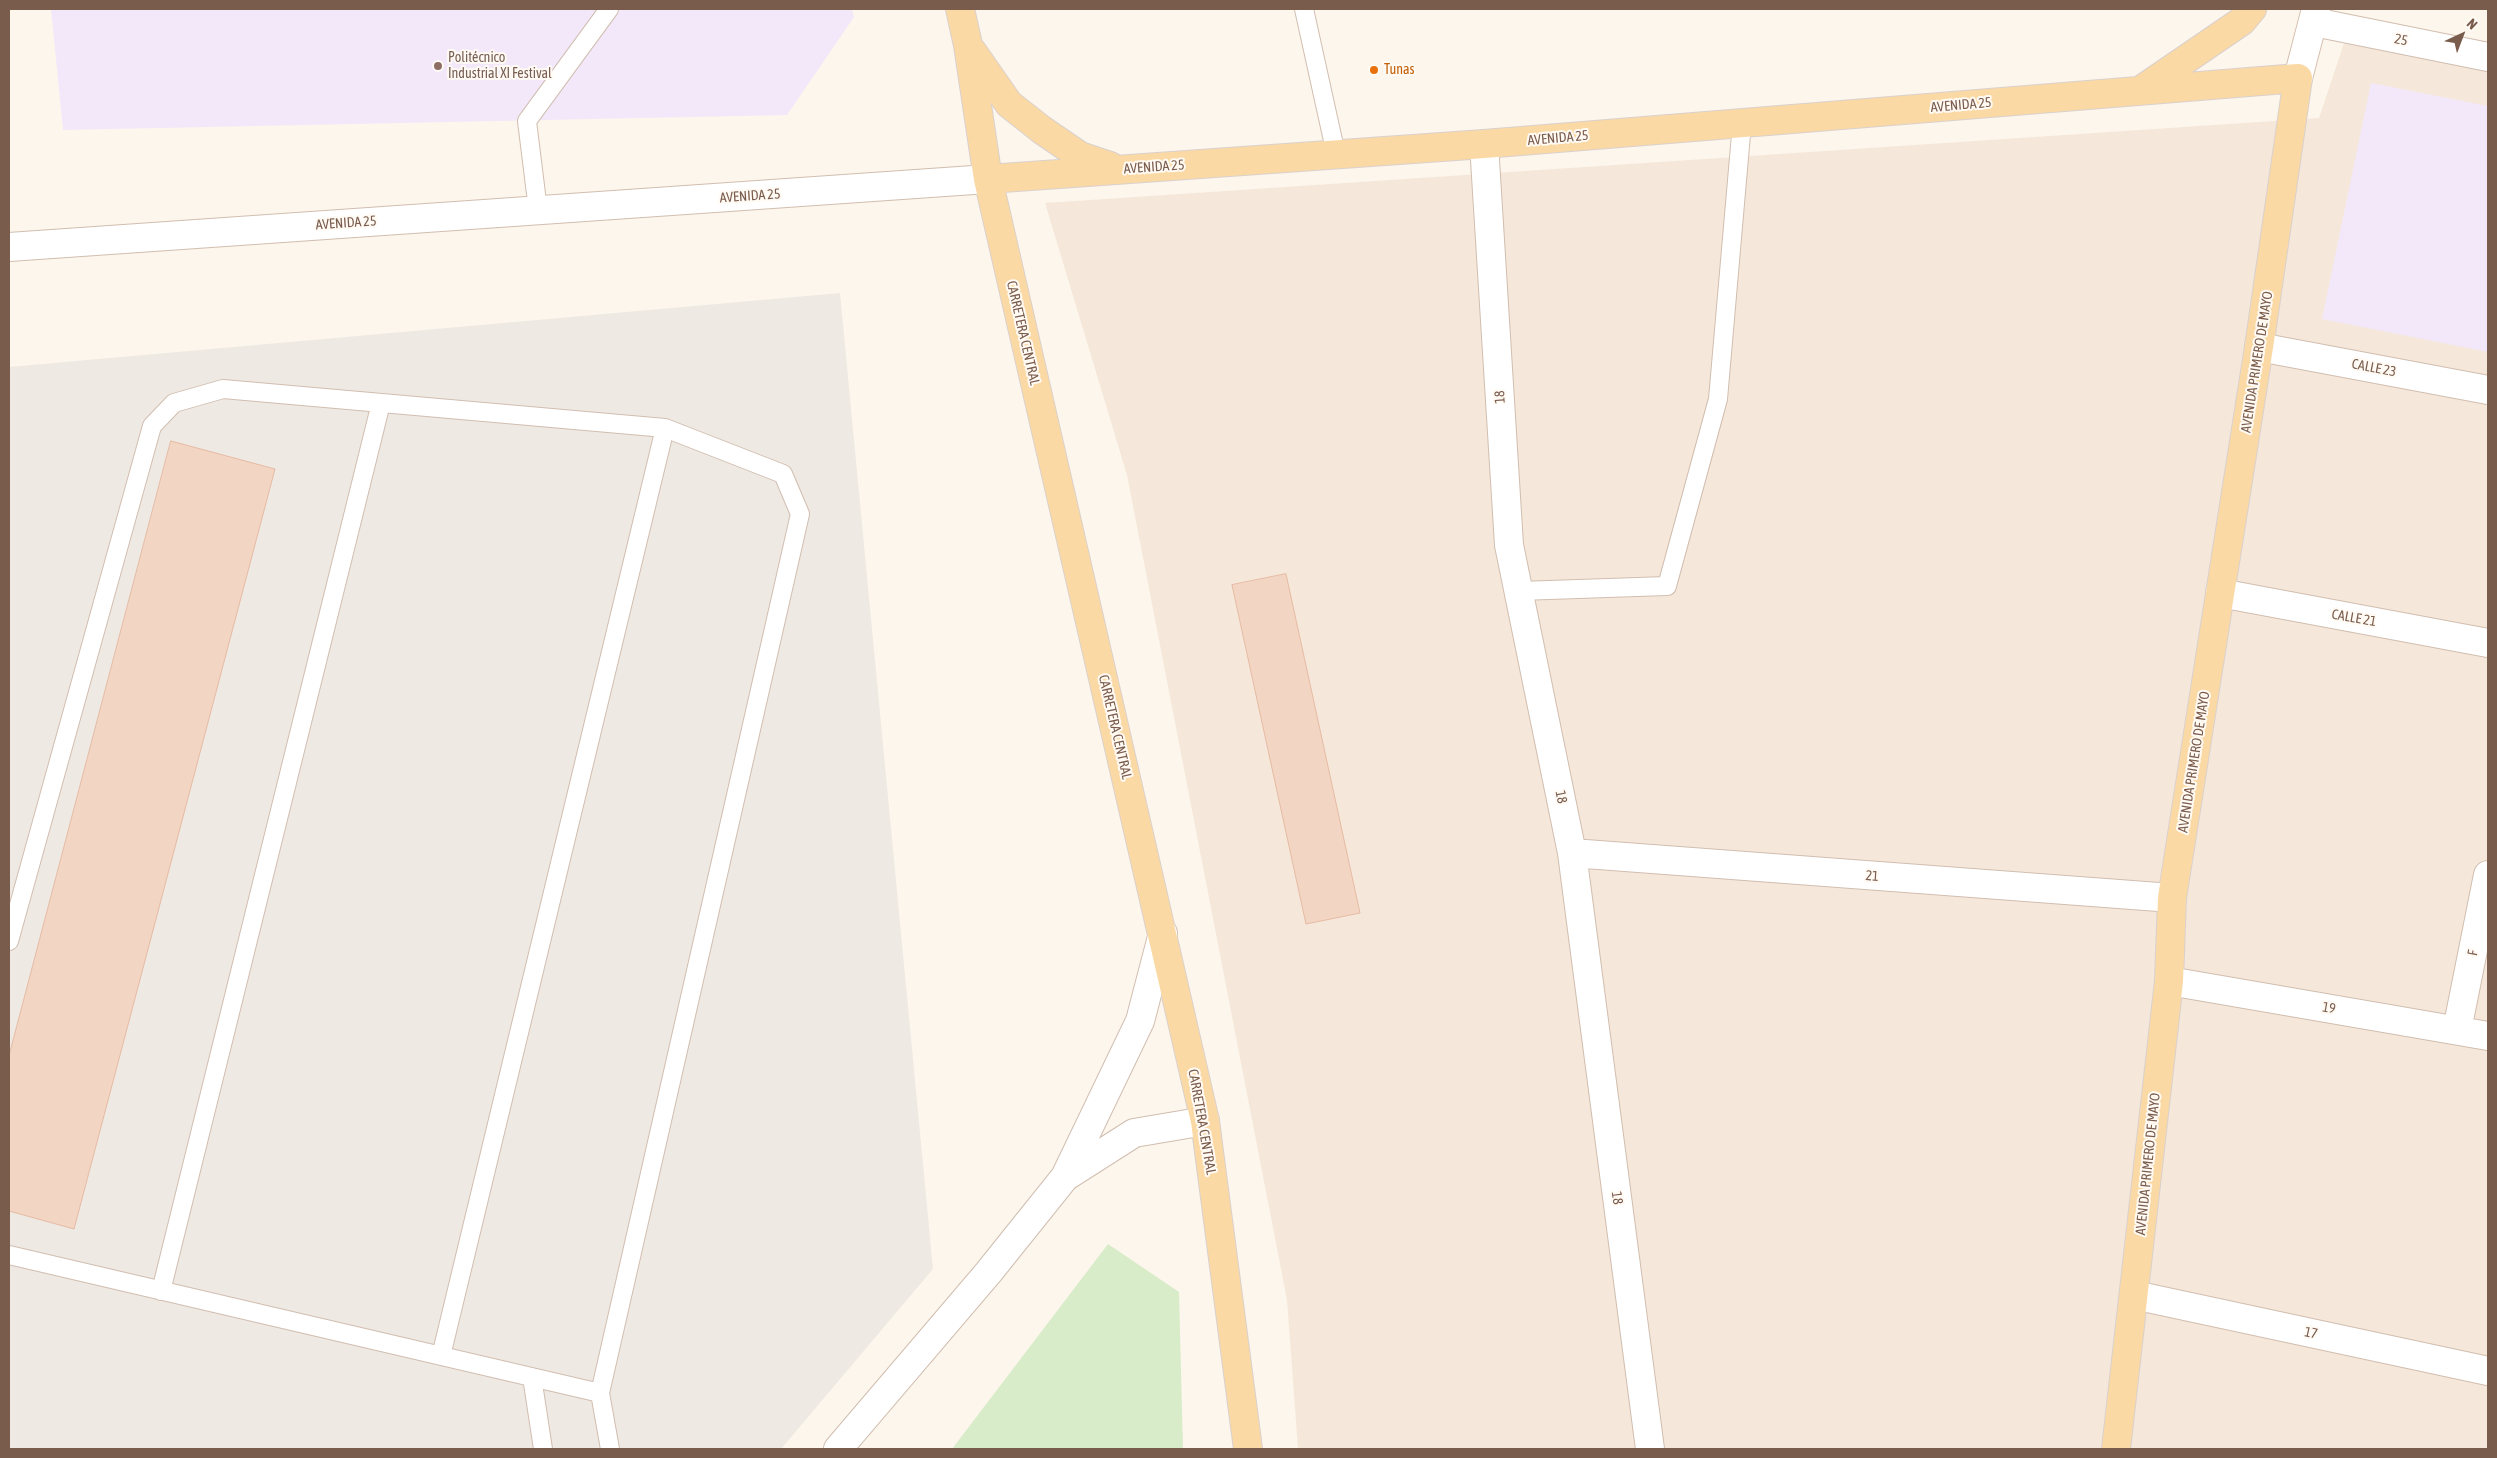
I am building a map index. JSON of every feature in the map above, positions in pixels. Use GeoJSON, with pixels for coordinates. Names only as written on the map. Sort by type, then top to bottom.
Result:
{"type":"FeatureCollection","features":[{"type":"Feature","properties":{"kind":"main road","name":"CARRETERA CENTRAL"},"geometry":{"type":"LineString","coordinates":[[960,9],[968,45],[988,179],[1205,1121],[1248,1449]]}},
{"type":"Feature","properties":{"kind":"main road"},"geometry":{"type":"LineString","coordinates":[[2140,91],[2242,21],[2252,9]]}},
{"type":"Feature","properties":{"kind":"main road"},"geometry":{"type":"LineString","coordinates":[[968,45],[1009,104],[1080,156],[1120,169]]}},
{"type":"Feature","properties":{"kind":"main road","name":"AVENIDA 25"},"geometry":{"type":"LineString","coordinates":[[988,179],[1484,144],[2298,78]]}},
{"type":"Feature","properties":{"kind":"main road","name":"AVENIDA PRIMERO DE MAYO"},"geometry":{"type":"LineString","coordinates":[[2116,1449],[2169,981],[2172,898],[2260,347],[2298,78]]}},
{"type":"Feature","properties":{"kind":"street","name":"25"},"geometry":{"type":"LineString","coordinates":[[2315,16],[2488,57]]}},
{"type":"Feature","properties":{"kind":"street"},"geometry":{"type":"LineString","coordinates":[[2298,78],[2315,16]]}},
{"type":"Feature","properties":{"kind":"street","name":"18"},"geometry":{"type":"LineString","coordinates":[[1484,144],[1509,545],[1572,853],[1650,1449]]}},
{"type":"Feature","properties":{"kind":"street","name":"AVENIDA 25"},"geometry":{"type":"LineString","coordinates":[[9,247],[988,179]]}},
{"type":"Feature","properties":{"kind":"street","name":"CALLE 23"},"geometry":{"type":"LineString","coordinates":[[2260,347],[2488,390]]}},
{"type":"Feature","properties":{"kind":"street","name":"CALLE 21"},"geometry":{"type":"LineString","coordinates":[[2220,593],[2488,643]]}},
{"type":"Feature","properties":{"kind":"street","name":"21"},"geometry":{"type":"LineString","coordinates":[[1572,853],[2172,898]]}},
{"type":"Feature","properties":{"kind":"street","name":"F"},"geometry":{"type":"LineString","coordinates":[[2457,1030],[2488,875]]}},
{"type":"Feature","properties":{"kind":"street"},"geometry":{"type":"LineString","coordinates":[[838,1449],[988,1273],[1066,1177],[1140,1021],[1162,933]]}},
{"type":"Feature","properties":{"kind":"street","name":"19"},"geometry":{"type":"LineString","coordinates":[[2169,981],[2488,1036]]}},
{"type":"Feature","properties":{"kind":"street"},"geometry":{"type":"LineString","coordinates":[[1066,1177],[1134,1133],[1205,1121]]}},
{"type":"Feature","properties":{"kind":"street","name":"17"},"geometry":{"type":"LineString","coordinates":[[2134,1295],[2488,1371]]}},
{"type":"Feature","properties":{"kind":"lane"},"geometry":{"type":"LineString","coordinates":[[538,210],[527,121],[609,9]]}},
{"type":"Feature","properties":{"kind":"lane"},"geometry":{"type":"LineString","coordinates":[[1304,9],[1336,154]]}},
{"type":"Feature","properties":{"kind":"lane"},"geometry":{"type":"LineString","coordinates":[[1519,591],[1667,586],[1718,398],[1742,123]]}},
{"type":"Feature","properties":{"kind":"lane"},"geometry":{"type":"LineString","coordinates":[[9,941],[152,426],[174,403],[224,389],[665,428],[783,474],[800,514],[600,1394],[610,1449]]}},
{"type":"Feature","properties":{"kind":"lane"},"geometry":{"type":"LineString","coordinates":[[161,1291],[381,403]]}},
{"type":"Feature","properties":{"kind":"lane"},"geometry":{"type":"LineString","coordinates":[[441,1356],[665,428]]}},
{"type":"Feature","properties":{"kind":"lane"},"geometry":{"type":"LineString","coordinates":[[9,1255],[600,1394]]}},
{"type":"Feature","properties":{"kind":"lane"},"geometry":{"type":"LineString","coordinates":[[532,1377],[543,1449]]}},
{"type":"Feature","properties":{"kind":"shaded area","name":"Politécnico Industrial XI Festival"},"geometry":{"type":"Polygon","coordinates":[[[51,9],[852,9],[854,17],[787,115],[63,130],[51,9]]]}},
{"type":"Feature","properties":{"kind":"shaded area"},"geometry":{"type":"Polygon","coordinates":[[[2353,16],[2488,44],[2488,1449],[1298,1449],[1287,1300],[1127,475],[1045,203],[2319,118],[2353,16]]]}},
{"type":"Feature","properties":{"kind":"shaded area"},"geometry":{"type":"Polygon","coordinates":[[[2371,83],[2488,106],[2488,352],[2322,319],[2371,83]]]}},
{"type":"Feature","properties":{"kind":"shaded area"},"geometry":{"type":"Polygon","coordinates":[[[840,293],[933,1269],[781,1449],[9,1449],[9,367],[840,293]]]}},
{"type":"Feature","properties":{"kind":"green space"},"geometry":{"type":"Polygon","coordinates":[[[1108,1244],[1179,1292],[1183,1449],[952,1449],[1108,1244]]]}},
{"type":"Feature","properties":{"kind":"building"},"geometry":{"type":"Polygon","coordinates":[[[171,441],[275,469],[74,1229],[9,1211],[9,1056],[171,441]]]}},
{"type":"Feature","properties":{"kind":"building"},"geometry":{"type":"Polygon","coordinates":[[[1286,574],[1360,913],[1306,924],[1232,585],[1286,574]]]}},
{"type":"Feature","properties":{"kind":"place","name":"Politécnico Industrial XI Festival"},"geometry":{"type":"Point","coordinates":[438,66]}},
{"type":"Feature","properties":{"kind":"place","name":"Tunas"},"geometry":{"type":"Point","coordinates":[1374,70]}}]}
